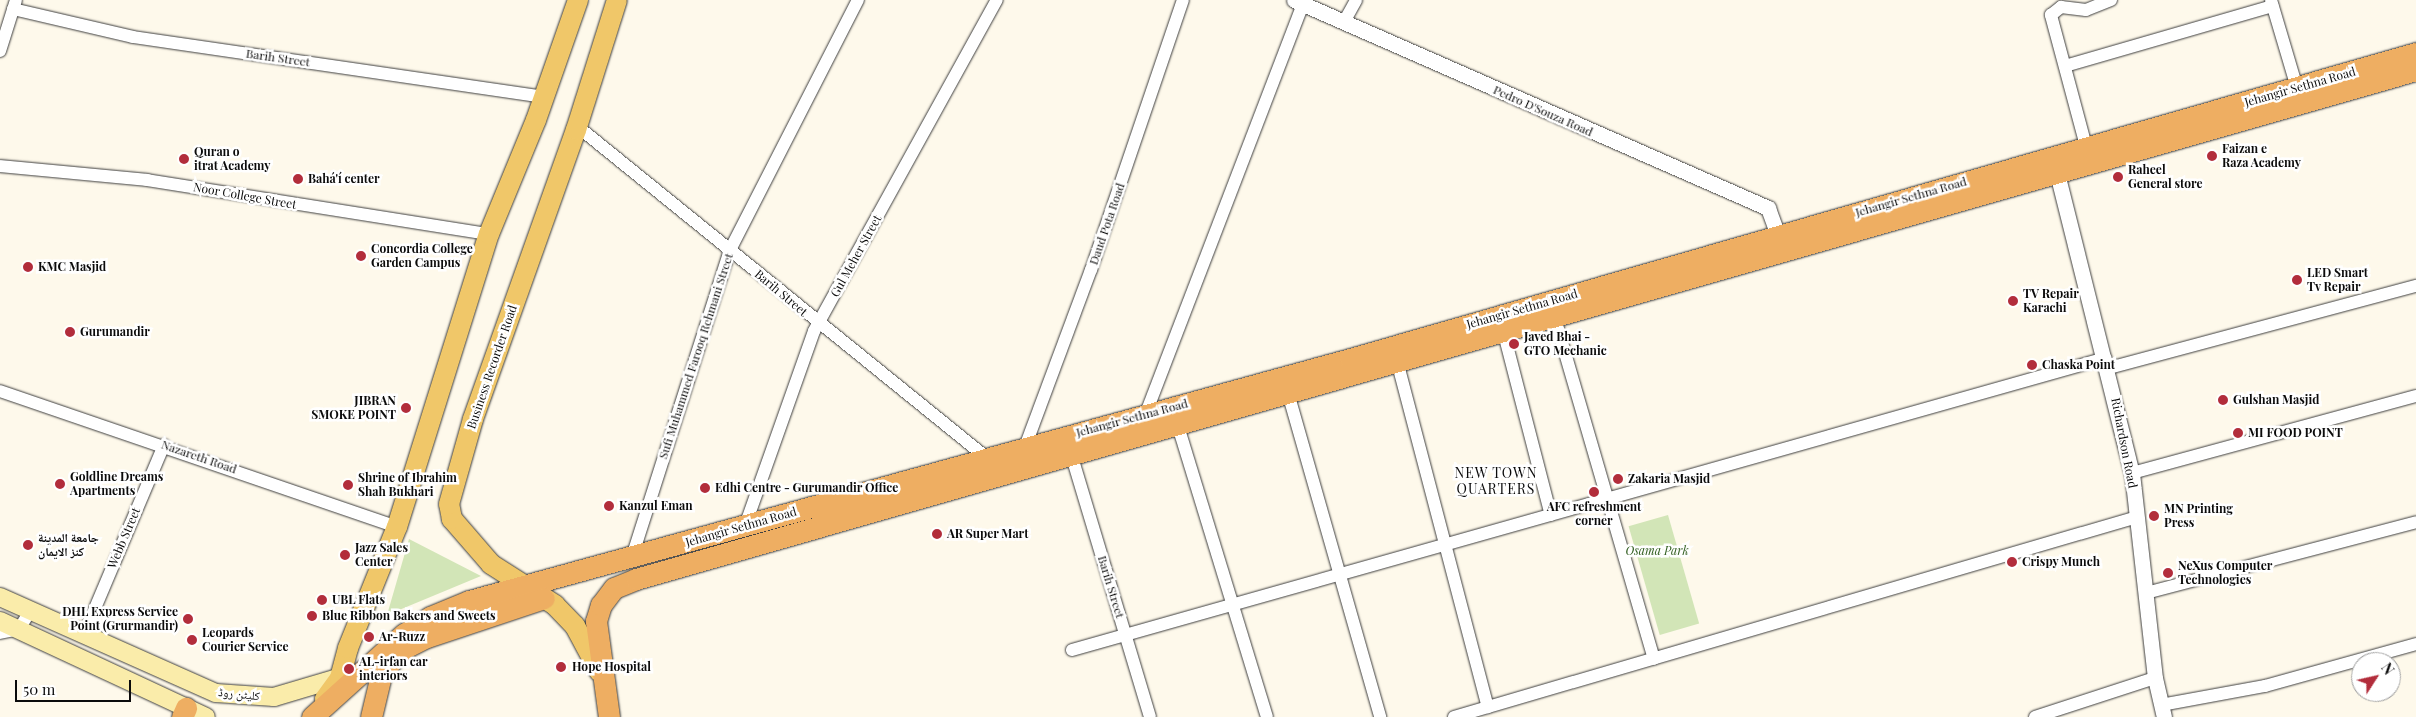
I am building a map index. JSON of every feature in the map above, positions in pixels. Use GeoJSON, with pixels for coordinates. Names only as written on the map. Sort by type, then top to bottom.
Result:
{"type":"FeatureCollection","features":[{"type":"Feature","properties":{"kind":"highway","name":"Jehangir Sethna Road"},"geometry":{"type":"LineString","coordinates":[[446,620],[525,586],[1146,414],[2416,53]]}},
{"type":"Feature","properties":{"kind":"highway","name":"Jehangir Sethna Road"},"geometry":{"type":"LineString","coordinates":[[609,717],[596,621],[601,605],[614,588],[636,579],[1072,457],[1554,315],[2416,70]]}},
{"type":"Feature","properties":{"kind":"highway"},"geometry":{"type":"LineString","coordinates":[[313,716],[372,665],[404,634],[446,620],[544,598]]}},
{"type":"Feature","properties":{"kind":"highway"},"geometry":{"type":"LineString","coordinates":[[371,717],[382,671],[390,660],[446,620]]}},
{"type":"Feature","properties":{"kind":"main road"},"geometry":{"type":"LineString","coordinates":[[313,716],[340,678],[348,648],[397,527],[489,234],[544,97],[578,0]]}},
{"type":"Feature","properties":{"kind":"main road","name":"Business Recorder Road"},"geometry":{"type":"LineString","coordinates":[[604,682],[590,647],[575,626],[544,598],[491,564],[468,542],[452,519],[449,504],[473,419],[577,126],[616,0]]}},
{"type":"Feature","properties":{"kind":"main road","name":"کلیٹن روڈ"},"geometry":{"type":"LineString","coordinates":[[0,597],[85,632],[216,693],[274,697],[340,678],[372,665]]}},
{"type":"Feature","properties":{"kind":"main road"},"geometry":{"type":"LineString","coordinates":[[0,620],[184,712],[206,717]]}},
{"type":"Feature","properties":{"kind":"street","name":"Sufi Muhammed Farooq Rehmani Street"},"geometry":{"type":"LineString","coordinates":[[629,558],[730,250],[858,0]]}},
{"type":"Feature","properties":{"kind":"street","name":"Gul Meher Street"},"geometry":{"type":"LineString","coordinates":[[745,526],[819,324],[997,0]]}},
{"type":"Feature","properties":{"kind":"street","name":"Daud Pota Road"},"geometry":{"type":"LineString","coordinates":[[1025,446],[1091,270],[1183,0]]}},
{"type":"Feature","properties":{"kind":"street"},"geometry":{"type":"LineString","coordinates":[[1344,22],[1356,0]]}},
{"type":"Feature","properties":{"kind":"street"},"geometry":{"type":"LineString","coordinates":[[2086,146],[2051,15],[2068,3],[2086,10],[2112,0]]}},
{"type":"Feature","properties":{"kind":"street"},"geometry":{"type":"LineString","coordinates":[[1146,414],[1298,2]]}},
{"type":"Feature","properties":{"kind":"street","name":"Pedro D'Souza Road"},"geometry":{"type":"LineString","coordinates":[[1298,2],[1768,208],[1778,235]]}},
{"type":"Feature","properties":{"kind":"street"},"geometry":{"type":"LineString","coordinates":[[2065,66],[2272,3],[2296,88]]}},
{"type":"Feature","properties":{"kind":"street","name":"Barih Street"},"geometry":{"type":"LineString","coordinates":[[15,4],[133,37],[544,97]]}},
{"type":"Feature","properties":{"kind":"street"},"geometry":{"type":"LineString","coordinates":[[0,52],[15,4]]}},
{"type":"Feature","properties":{"kind":"street","name":"Barih Street"},"geometry":{"type":"LineString","coordinates":[[577,126],[819,324],[987,458]]}},
{"type":"Feature","properties":{"kind":"street","name":"Noor College Street"},"geometry":{"type":"LineString","coordinates":[[0,166],[147,180],[489,234]]}},
{"type":"Feature","properties":{"kind":"street","name":"Richardson Road"},"geometry":{"type":"LineString","coordinates":[[2058,173],[2108,363],[2132,473],[2155,678],[2162,711]]}},
{"type":"Feature","properties":{"kind":"street"},"geometry":{"type":"LineString","coordinates":[[1072,650],[1606,499],[2108,363],[2416,286]]}},
{"type":"Feature","properties":{"kind":"street"},"geometry":{"type":"LineString","coordinates":[[1554,315],[1654,659]]}},
{"type":"Feature","properties":{"kind":"street"},"geometry":{"type":"LineString","coordinates":[[1503,330],[1551,515]]}},
{"type":"Feature","properties":{"kind":"street"},"geometry":{"type":"LineString","coordinates":[[1397,361],[1488,707]]}},
{"type":"Feature","properties":{"kind":"street","name":"Nazareth Road"},"geometry":{"type":"LineString","coordinates":[[0,391],[164,444],[397,527]]}},
{"type":"Feature","properties":{"kind":"street"},"geometry":{"type":"LineString","coordinates":[[1288,394],[1337,575],[1380,717]]}},
{"type":"Feature","properties":{"kind":"street"},"geometry":{"type":"LineString","coordinates":[[2132,473],[2416,396]]}},
{"type":"Feature","properties":{"kind":"street"},"geometry":{"type":"LineString","coordinates":[[1178,426],[1267,717]]}},
{"type":"Feature","properties":{"kind":"street","name":"Webb Street"},"geometry":{"type":"LineString","coordinates":[[85,632],[164,444]]}},
{"type":"Feature","properties":{"kind":"street","name":"Barih Street"},"geometry":{"type":"LineString","coordinates":[[1072,457],[1150,717]]}},
{"type":"Feature","properties":{"kind":"street"},"geometry":{"type":"LineString","coordinates":[[1454,717],[2137,517]]}},
{"type":"Feature","properties":{"kind":"street"},"geometry":{"type":"LineString","coordinates":[[2146,593],[2416,522]]}},
{"type":"Feature","properties":{"kind":"street"},"geometry":{"type":"LineString","coordinates":[[0,633],[19,629],[31,610]]}},
{"type":"Feature","properties":{"kind":"street"},"geometry":{"type":"LineString","coordinates":[[2162,711],[2265,686],[2416,644]]}},
{"type":"Feature","properties":{"kind":"street"},"geometry":{"type":"LineString","coordinates":[[2035,717],[2155,678]]}},
{"type":"Feature","properties":{"kind":"green space","name":"Osama Park"},"geometry":{"type":"Polygon","coordinates":[[[1668,515],[1699,624],[1660,635],[1629,526],[1668,515]]]}},
{"type":"Feature","properties":{"kind":"green space"},"geometry":{"type":"Polygon","coordinates":[[[409,539],[481,576],[387,615],[409,539]]]}},
{"type":"Feature","properties":{"kind":"place","name":"Faizan e Raza Academy"},"geometry":{"type":"Point","coordinates":[2212,156]}},
{"type":"Feature","properties":{"kind":"place","name":"Quran o itrat Academy"},"geometry":{"type":"Point","coordinates":[184,159]}},
{"type":"Feature","properties":{"kind":"place","name":"Raheel General store"},"geometry":{"type":"Point","coordinates":[2118,177]}},
{"type":"Feature","properties":{"kind":"place","name":"Bahá'í center"},"geometry":{"type":"Point","coordinates":[298,179]}},
{"type":"Feature","properties":{"kind":"place","name":"Concordia College Garden Campus"},"geometry":{"type":"Point","coordinates":[361,256]}},
{"type":"Feature","properties":{"kind":"place","name":"KMC Masjid"},"geometry":{"type":"Point","coordinates":[28,267]}},
{"type":"Feature","properties":{"kind":"place","name":"LED Smart Tv Repair"},"geometry":{"type":"Point","coordinates":[2297,280]}},
{"type":"Feature","properties":{"kind":"place","name":"TV Repair Karachi"},"geometry":{"type":"Point","coordinates":[2013,301]}},
{"type":"Feature","properties":{"kind":"place","name":"Gurumandir"},"geometry":{"type":"Point","coordinates":[70,332]}},
{"type":"Feature","properties":{"kind":"place","name":"Javed Bhai - GTO Mechanic"},"geometry":{"type":"Point","coordinates":[1514,344]}},
{"type":"Feature","properties":{"kind":"place","name":"Chaska Point"},"geometry":{"type":"Point","coordinates":[2032,365]}},
{"type":"Feature","properties":{"kind":"place","name":"Gulshan Masjid"},"geometry":{"type":"Point","coordinates":[2223,400]}},
{"type":"Feature","properties":{"kind":"place","name":"JIBRAN SMOKE POINT"},"geometry":{"type":"Point","coordinates":[406,408]}},
{"type":"Feature","properties":{"kind":"place","name":"MI FOOD POINT"},"geometry":{"type":"Point","coordinates":[2238,433]}},
{"type":"Feature","properties":{"kind":"place","name":"Zakaria Masjid"},"geometry":{"type":"Point","coordinates":[1618,479]}},
{"type":"Feature","properties":{"kind":"place","name":"Goldline Dreams Apartments"},"geometry":{"type":"Point","coordinates":[60,484]}},
{"type":"Feature","properties":{"kind":"place","name":"Shrine of Ibrahim Shah Bukhari"},"geometry":{"type":"Point","coordinates":[348,485]}},
{"type":"Feature","properties":{"kind":"place","name":"Edhi Centre - Gurumandir Office"},"geometry":{"type":"Point","coordinates":[705,488]}},
{"type":"Feature","properties":{"kind":"place","name":"AFC refreshment corner"},"geometry":{"type":"Point","coordinates":[1594,492]}},
{"type":"Feature","properties":{"kind":"place","name":"Kanzul Eman"},"geometry":{"type":"Point","coordinates":[609,506]}},
{"type":"Feature","properties":{"kind":"place","name":"MN Printing Press"},"geometry":{"type":"Point","coordinates":[2154,516]}},
{"type":"Feature","properties":{"kind":"place","name":"AR Super Mart"},"geometry":{"type":"Point","coordinates":[937,534]}},
{"type":"Feature","properties":{"kind":"place","name":"جامعة المدينة كنز الايمان"},"geometry":{"type":"Point","coordinates":[28,545]}},
{"type":"Feature","properties":{"kind":"place","name":"Jazz Sales Center"},"geometry":{"type":"Point","coordinates":[345,555]}},
{"type":"Feature","properties":{"kind":"place","name":"Crispy Munch"},"geometry":{"type":"Point","coordinates":[2012,562]}},
{"type":"Feature","properties":{"kind":"place","name":"NeXus Computer Technologies"},"geometry":{"type":"Point","coordinates":[2168,573]}},
{"type":"Feature","properties":{"kind":"place","name":"UBL Flats"},"geometry":{"type":"Point","coordinates":[322,600]}},
{"type":"Feature","properties":{"kind":"place","name":"Blue Ribbon Bakers and Sweets"},"geometry":{"type":"Point","coordinates":[312,616]}},
{"type":"Feature","properties":{"kind":"place","name":"DHL Express Service Point (Grurmandir)"},"geometry":{"type":"Point","coordinates":[188,619]}},
{"type":"Feature","properties":{"kind":"place","name":"Ar-Ruzz"},"geometry":{"type":"Point","coordinates":[369,637]}},
{"type":"Feature","properties":{"kind":"place","name":"Leopards Courier Service"},"geometry":{"type":"Point","coordinates":[192,640]}},
{"type":"Feature","properties":{"kind":"place","name":"Hope Hospital"},"geometry":{"type":"Point","coordinates":[561,667]}},
{"type":"Feature","properties":{"kind":"place","name":"AL-irfan car interiors"},"geometry":{"type":"Point","coordinates":[349,669]}},
{"type":"Feature","properties":{"kind":"district","name":"NEW TOWN QUARTERS"},"geometry":{"type":"Point","coordinates":[1496,482]}}]}
